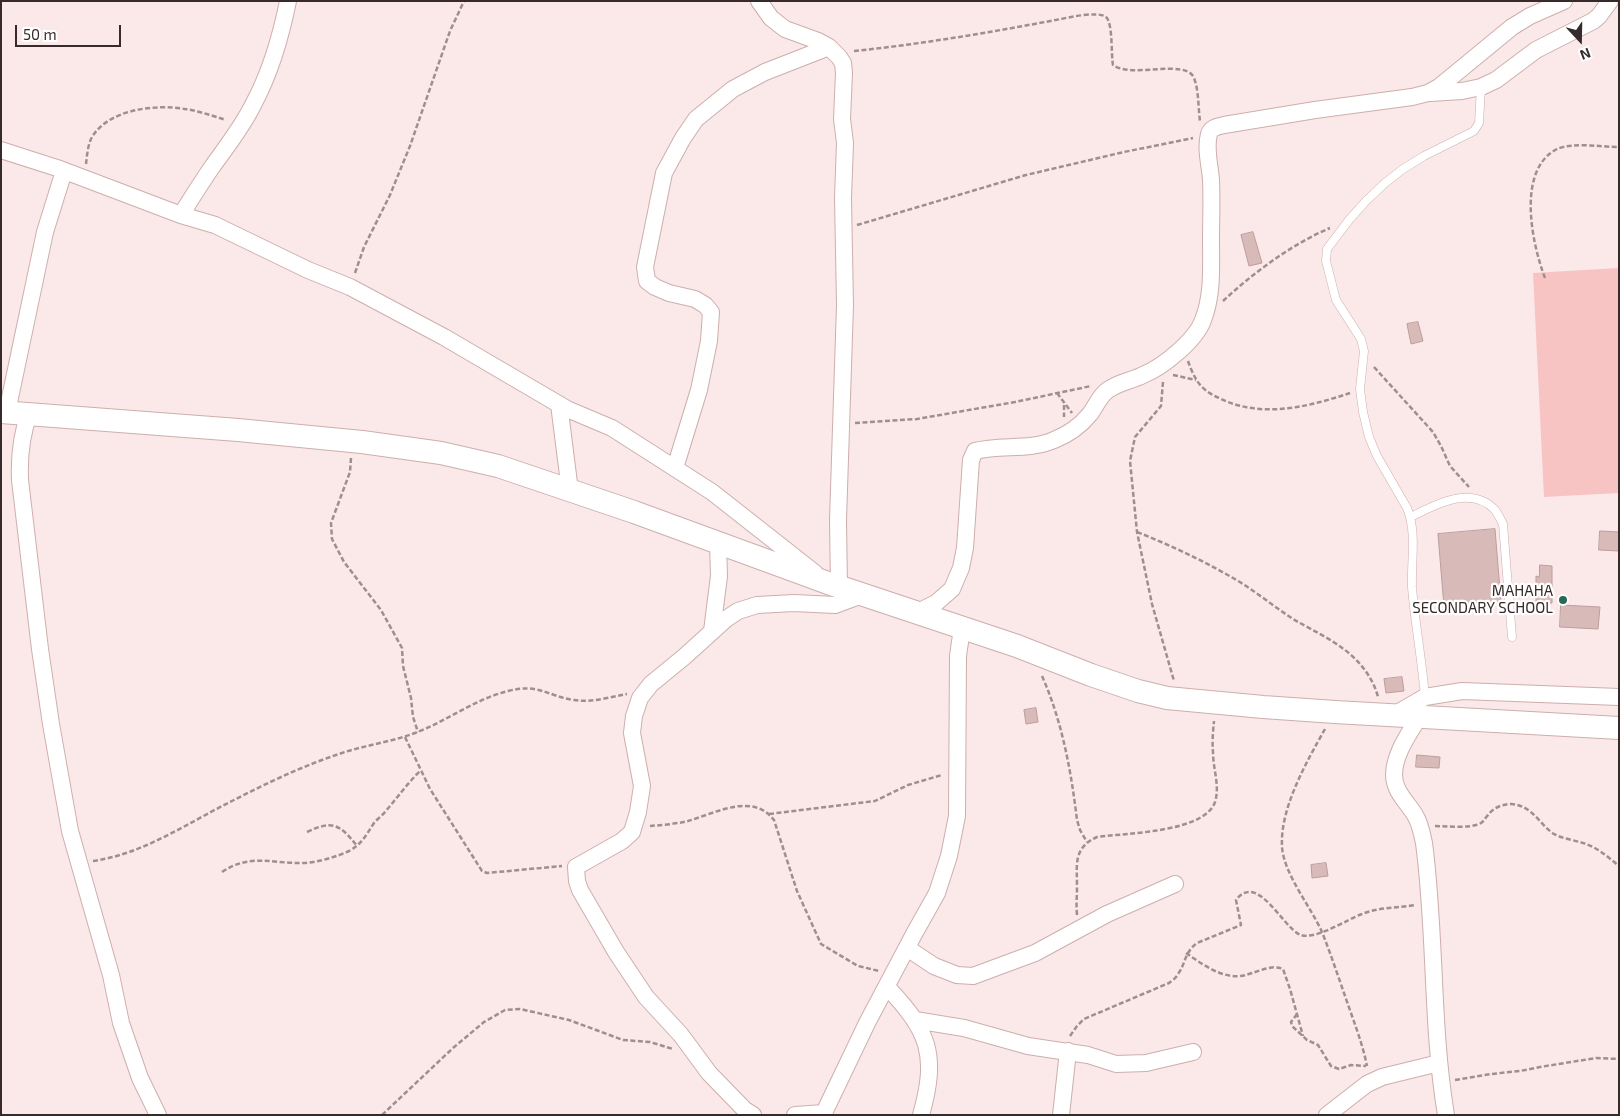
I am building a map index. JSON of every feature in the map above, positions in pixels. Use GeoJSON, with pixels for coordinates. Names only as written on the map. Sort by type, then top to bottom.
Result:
{"type":"FeatureCollection","features":[{"type":"Feature","properties":{"kind":"main road"},"geometry":{"type":"LineString","coordinates":[[12,412],[353,441],[441,453],[498,466],[833,585],[1031,652],[1138,692],[1180,700],[1389,715],[1422,707],[1619,728]]}},
{"type":"Feature","properties":{"kind":"street"},"geometry":{"type":"LineString","coordinates":[[181,215],[242,125],[263,84],[277,45],[288,1]]}},
{"type":"Feature","properties":{"kind":"street"},"geometry":{"type":"LineString","coordinates":[[759,1],[771,18],[785,29],[818,41],[840,57],[843,63],[845,305],[838,520],[833,585]]}},
{"type":"Feature","properties":{"kind":"street"},"geometry":{"type":"LineString","coordinates":[[1428,93],[1439,87],[1512,27],[1530,16],[1564,1]]}},
{"type":"Feature","properties":{"kind":"street"},"geometry":{"type":"LineString","coordinates":[[916,613],[936,603],[952,589],[961,568],[965,548],[972,454],[975,451],[1018,448],[1053,441],[1080,424],[1092,412],[1098,400],[1106,391],[1120,382],[1143,376],[1162,365],[1185,345],[1203,320],[1212,274],[1211,205],[1206,139],[1211,130],[1224,125],[1342,106],[1481,87],[1496,80],[1536,50],[1593,21],[1610,1]]}},
{"type":"Feature","properties":{"kind":"street"},"geometry":{"type":"LineString","coordinates":[[675,468],[699,390],[709,341],[711,312],[705,305],[695,299],[669,293],[647,281],[645,267],[664,173],[696,119],[733,89],[765,72],[832,50]]}},
{"type":"Feature","properties":{"kind":"street"},"geometry":{"type":"LineString","coordinates":[[1,150],[85,178],[215,226],[308,270],[350,286],[444,336],[559,404],[612,428],[712,492],[833,585]]}},
{"type":"Feature","properties":{"kind":"street"},"geometry":{"type":"LineString","coordinates":[[64,171],[45,232],[12,412],[22,433],[19,461],[20,480],[51,724],[70,831],[111,975],[121,1023],[140,1078],[158,1115]]}},
{"type":"Feature","properties":{"kind":"street"},"geometry":{"type":"LineString","coordinates":[[559,404],[570,491]]}},
{"type":"Feature","properties":{"kind":"street"},"geometry":{"type":"LineString","coordinates":[[712,631],[719,576],[718,543]]}},
{"type":"Feature","properties":{"kind":"street"},"geometry":{"type":"LineString","coordinates":[[752,1115],[710,1073],[681,1035],[646,997],[632,978],[580,890],[576,867],[622,841],[632,832],[642,786],[632,733],[634,716],[640,698],[651,684],[726,619],[738,611],[757,605],[794,603],[835,605],[862,595]]}},
{"type":"Feature","properties":{"kind":"street"},"geometry":{"type":"LineString","coordinates":[[796,1115],[824,1114],[867,1024],[938,893],[949,856],[957,816],[958,656],[962,628]]}},
{"type":"Feature","properties":{"kind":"street"},"geometry":{"type":"LineString","coordinates":[[1446,1115],[1434,1006],[1429,903],[1424,849],[1420,825],[1398,790],[1394,777],[1400,750],[1422,707],[1442,693],[1462,691],[1619,697]]}},
{"type":"Feature","properties":{"kind":"street"},"geometry":{"type":"LineString","coordinates":[[907,948],[934,966],[957,975],[973,976],[1035,953],[1107,914],[1175,884]]}},
{"type":"Feature","properties":{"kind":"street"},"geometry":{"type":"LineString","coordinates":[[890,981],[921,1030],[929,1053],[929,1073],[921,1115]]}},
{"type":"Feature","properties":{"kind":"street"},"geometry":{"type":"LineString","coordinates":[[915,1020],[964,1028],[1028,1046],[1088,1055],[1116,1064],[1146,1063],[1193,1052]]}},
{"type":"Feature","properties":{"kind":"street"},"geometry":{"type":"LineString","coordinates":[[1061,1115],[1064,1051]]}},
{"type":"Feature","properties":{"kind":"street"},"geometry":{"type":"LineString","coordinates":[[1327,1115],[1367,1084],[1382,1076],[1439,1063]]}},
{"type":"Feature","properties":{"kind":"lane"},"geometry":{"type":"LineString","coordinates":[[1422,707],[1412,586],[1411,517],[1377,456],[1363,412],[1360,389],[1364,351],[1360,339],[1336,300],[1326,261],[1327,249],[1366,201],[1385,183],[1403,169],[1444,145],[1474,131],[1480,124],[1481,87]]}},
{"type":"Feature","properties":{"kind":"lane"},"geometry":{"type":"LineString","coordinates":[[1411,517],[1429,507],[1448,500],[1467,497],[1482,501],[1495,511],[1503,524],[1512,637]]}},
{"type":"Feature","properties":{"kind":"path"},"geometry":{"type":"LineString","coordinates":[[350,286],[364,247],[390,196],[410,146],[450,30],[464,1]]}},
{"type":"Feature","properties":{"kind":"path"},"geometry":{"type":"LineString","coordinates":[[832,50],[936,40],[1070,17],[1101,15],[1106,17],[1109,22],[1111,56],[1113,65],[1118,69],[1183,69],[1190,71],[1194,78],[1201,127],[1206,139],[1124,152],[1026,175],[844,228]]}},
{"type":"Feature","properties":{"kind":"path"},"geometry":{"type":"LineString","coordinates":[[85,178],[91,139],[99,128],[115,118],[135,110],[155,107],[185,109],[242,125]]}},
{"type":"Feature","properties":{"kind":"path"},"geometry":{"type":"LineString","coordinates":[[1545,278],[1535,248],[1531,200],[1533,180],[1539,166],[1547,156],[1557,149],[1568,146],[1619,148]]}},
{"type":"Feature","properties":{"kind":"path"},"geometry":{"type":"LineString","coordinates":[[1203,320],[1244,282],[1275,260],[1303,241],[1326,229],[1350,220]]}},
{"type":"Feature","properties":{"kind":"path"},"geometry":{"type":"LineString","coordinates":[[1185,345],[1188,362],[1196,380],[1204,389],[1232,404],[1260,409],[1286,409],[1310,405],[1360,389]]}},
{"type":"Feature","properties":{"kind":"path"},"geometry":{"type":"LineString","coordinates":[[1363,356],[1433,432],[1439,440],[1453,471],[1482,501]]}},
{"type":"Feature","properties":{"kind":"path"},"geometry":{"type":"LineString","coordinates":[[1163,375],[1161,406],[1135,437],[1130,462],[1137,532],[1152,604],[1180,700]]}},
{"type":"Feature","properties":{"kind":"path"},"geometry":{"type":"LineString","coordinates":[[841,424],[917,419],[1015,402],[1096,384],[1120,382]]}},
{"type":"Feature","properties":{"kind":"path"},"geometry":{"type":"LineString","coordinates":[[1056,392],[1080,424]]}},
{"type":"Feature","properties":{"kind":"path"},"geometry":{"type":"LineString","coordinates":[[353,441],[350,472],[331,523],[332,539],[344,562],[381,610],[402,648],[402,666],[418,732]]}},
{"type":"Feature","properties":{"kind":"path"},"geometry":{"type":"LineString","coordinates":[[1137,532],[1177,548],[1233,578],[1256,592],[1279,610],[1339,646],[1359,663],[1372,680],[1389,715]]}},
{"type":"Feature","properties":{"kind":"path"},"geometry":{"type":"LineString","coordinates":[[1031,652],[1052,698],[1064,738],[1077,820],[1080,830],[1088,842]]}},
{"type":"Feature","properties":{"kind":"path"},"geometry":{"type":"LineString","coordinates":[[79,863],[114,857],[184,827],[234,800],[326,758],[405,737],[451,717],[467,707],[508,691],[526,688],[539,689],[575,700],[589,701],[646,690]]}},
{"type":"Feature","properties":{"kind":"path"},"geometry":{"type":"LineString","coordinates":[[1077,931],[1076,866],[1083,846],[1098,837],[1156,832],[1172,828],[1201,818],[1211,810],[1216,801],[1218,788],[1212,753],[1216,703]]}},
{"type":"Feature","properties":{"kind":"path"},"geometry":{"type":"LineString","coordinates":[[1335,712],[1309,757],[1295,787],[1282,831],[1282,848],[1287,865],[1322,932],[1362,1042],[1367,1066]]}},
{"type":"Feature","properties":{"kind":"path"},"geometry":{"type":"LineString","coordinates":[[405,737],[420,771],[452,826],[482,871],[487,873],[550,867],[576,867]]}},
{"type":"Feature","properties":{"kind":"path"},"geometry":{"type":"LineString","coordinates":[[222,872],[239,863],[260,859],[305,863],[335,857],[357,846],[403,788],[420,771]]}},
{"type":"Feature","properties":{"kind":"path"},"geometry":{"type":"LineString","coordinates":[[769,814],[875,801],[908,784],[956,772]]}},
{"type":"Feature","properties":{"kind":"path"},"geometry":{"type":"LineString","coordinates":[[1420,825],[1478,825],[1485,820],[1492,810],[1500,806],[1510,804],[1522,806],[1555,834],[1565,839],[1588,845],[1619,866]]}},
{"type":"Feature","properties":{"kind":"path"},"geometry":{"type":"LineString","coordinates":[[633,827],[686,821],[736,806],[760,807],[774,820],[797,892],[821,944],[858,966],[890,981]]}},
{"type":"Feature","properties":{"kind":"path"},"geometry":{"type":"LineString","coordinates":[[307,832],[317,827],[333,825],[344,831],[357,846]]}},
{"type":"Feature","properties":{"kind":"path"},"geometry":{"type":"LineString","coordinates":[[1064,1051],[1077,1026],[1084,1020],[1170,984],[1178,975],[1186,954],[1197,943],[1241,925],[1236,900],[1240,895],[1249,892],[1262,897],[1303,936],[1322,932],[1377,909],[1429,903]]}},
{"type":"Feature","properties":{"kind":"path"},"geometry":{"type":"LineString","coordinates":[[1186,954],[1227,976],[1241,976],[1270,968],[1279,967],[1282,969],[1303,1036]]}},
{"type":"Feature","properties":{"kind":"path"},"geometry":{"type":"LineString","coordinates":[[382,1115],[453,1048],[484,1022],[505,1010],[520,1009],[569,1020],[623,1040],[650,1042],[697,1056]]}},
{"type":"Feature","properties":{"kind":"path"},"geometry":{"type":"LineString","coordinates":[[1297,1014],[1291,1025],[1296,1031],[1318,1045],[1331,1066],[1335,1069],[1351,1065],[1367,1066],[1382,1076]]}},
{"type":"Feature","properties":{"kind":"path"},"geometry":{"type":"LineString","coordinates":[[1441,1080],[1520,1071],[1540,1066],[1596,1058],[1619,1059]]}},
{"type":"Feature","properties":{"kind":"shaded area"},"geometry":{"type":"Polygon","coordinates":[[[1619,268],[1619,493],[1544,497],[1533,273],[1619,268]]]}},
{"type":"Feature","properties":{"kind":"building"},"geometry":{"type":"Polygon","coordinates":[[[1253,232],[1262,263],[1249,266],[1241,235],[1253,232]]]}},
{"type":"Feature","properties":{"kind":"building"},"geometry":{"type":"Polygon","coordinates":[[[1418,322],[1423,341],[1411,344],[1407,324],[1418,322]]]}},
{"type":"Feature","properties":{"kind":"building"},"geometry":{"type":"Polygon","coordinates":[[[1495,529],[1501,602],[1444,607],[1438,534],[1495,529]]]}},
{"type":"Feature","properties":{"kind":"building"},"geometry":{"type":"Polygon","coordinates":[[[1600,531],[1619,532],[1619,551],[1599,550],[1600,531]]]}},
{"type":"Feature","properties":{"kind":"building"},"geometry":{"type":"Polygon","coordinates":[[[1540,565],[1552,566],[1552,603],[1536,603],[1536,576],[1539,577],[1540,565]]]}},
{"type":"Feature","properties":{"kind":"building"},"geometry":{"type":"Polygon","coordinates":[[[1561,605],[1600,607],[1598,629],[1560,627],[1561,605]]]}},
{"type":"Feature","properties":{"kind":"building"},"geometry":{"type":"Polygon","coordinates":[[[1402,677],[1404,691],[1386,693],[1384,679],[1402,677]]]}},
{"type":"Feature","properties":{"kind":"building"},"geometry":{"type":"Polygon","coordinates":[[[1036,708],[1038,722],[1026,724],[1024,710],[1036,708]]]}},
{"type":"Feature","properties":{"kind":"building"},"geometry":{"type":"Polygon","coordinates":[[[1417,755],[1440,757],[1439,768],[1416,767],[1417,755]]]}},
{"type":"Feature","properties":{"kind":"building"},"geometry":{"type":"Polygon","coordinates":[[[1326,863],[1328,876],[1312,878],[1311,865],[1326,863]]]}},
{"type":"Feature","properties":{"kind":"place","name":"MAHAHA SECONDARY SCHOOL"},"geometry":{"type":"Point","coordinates":[1563,600]}}]}
